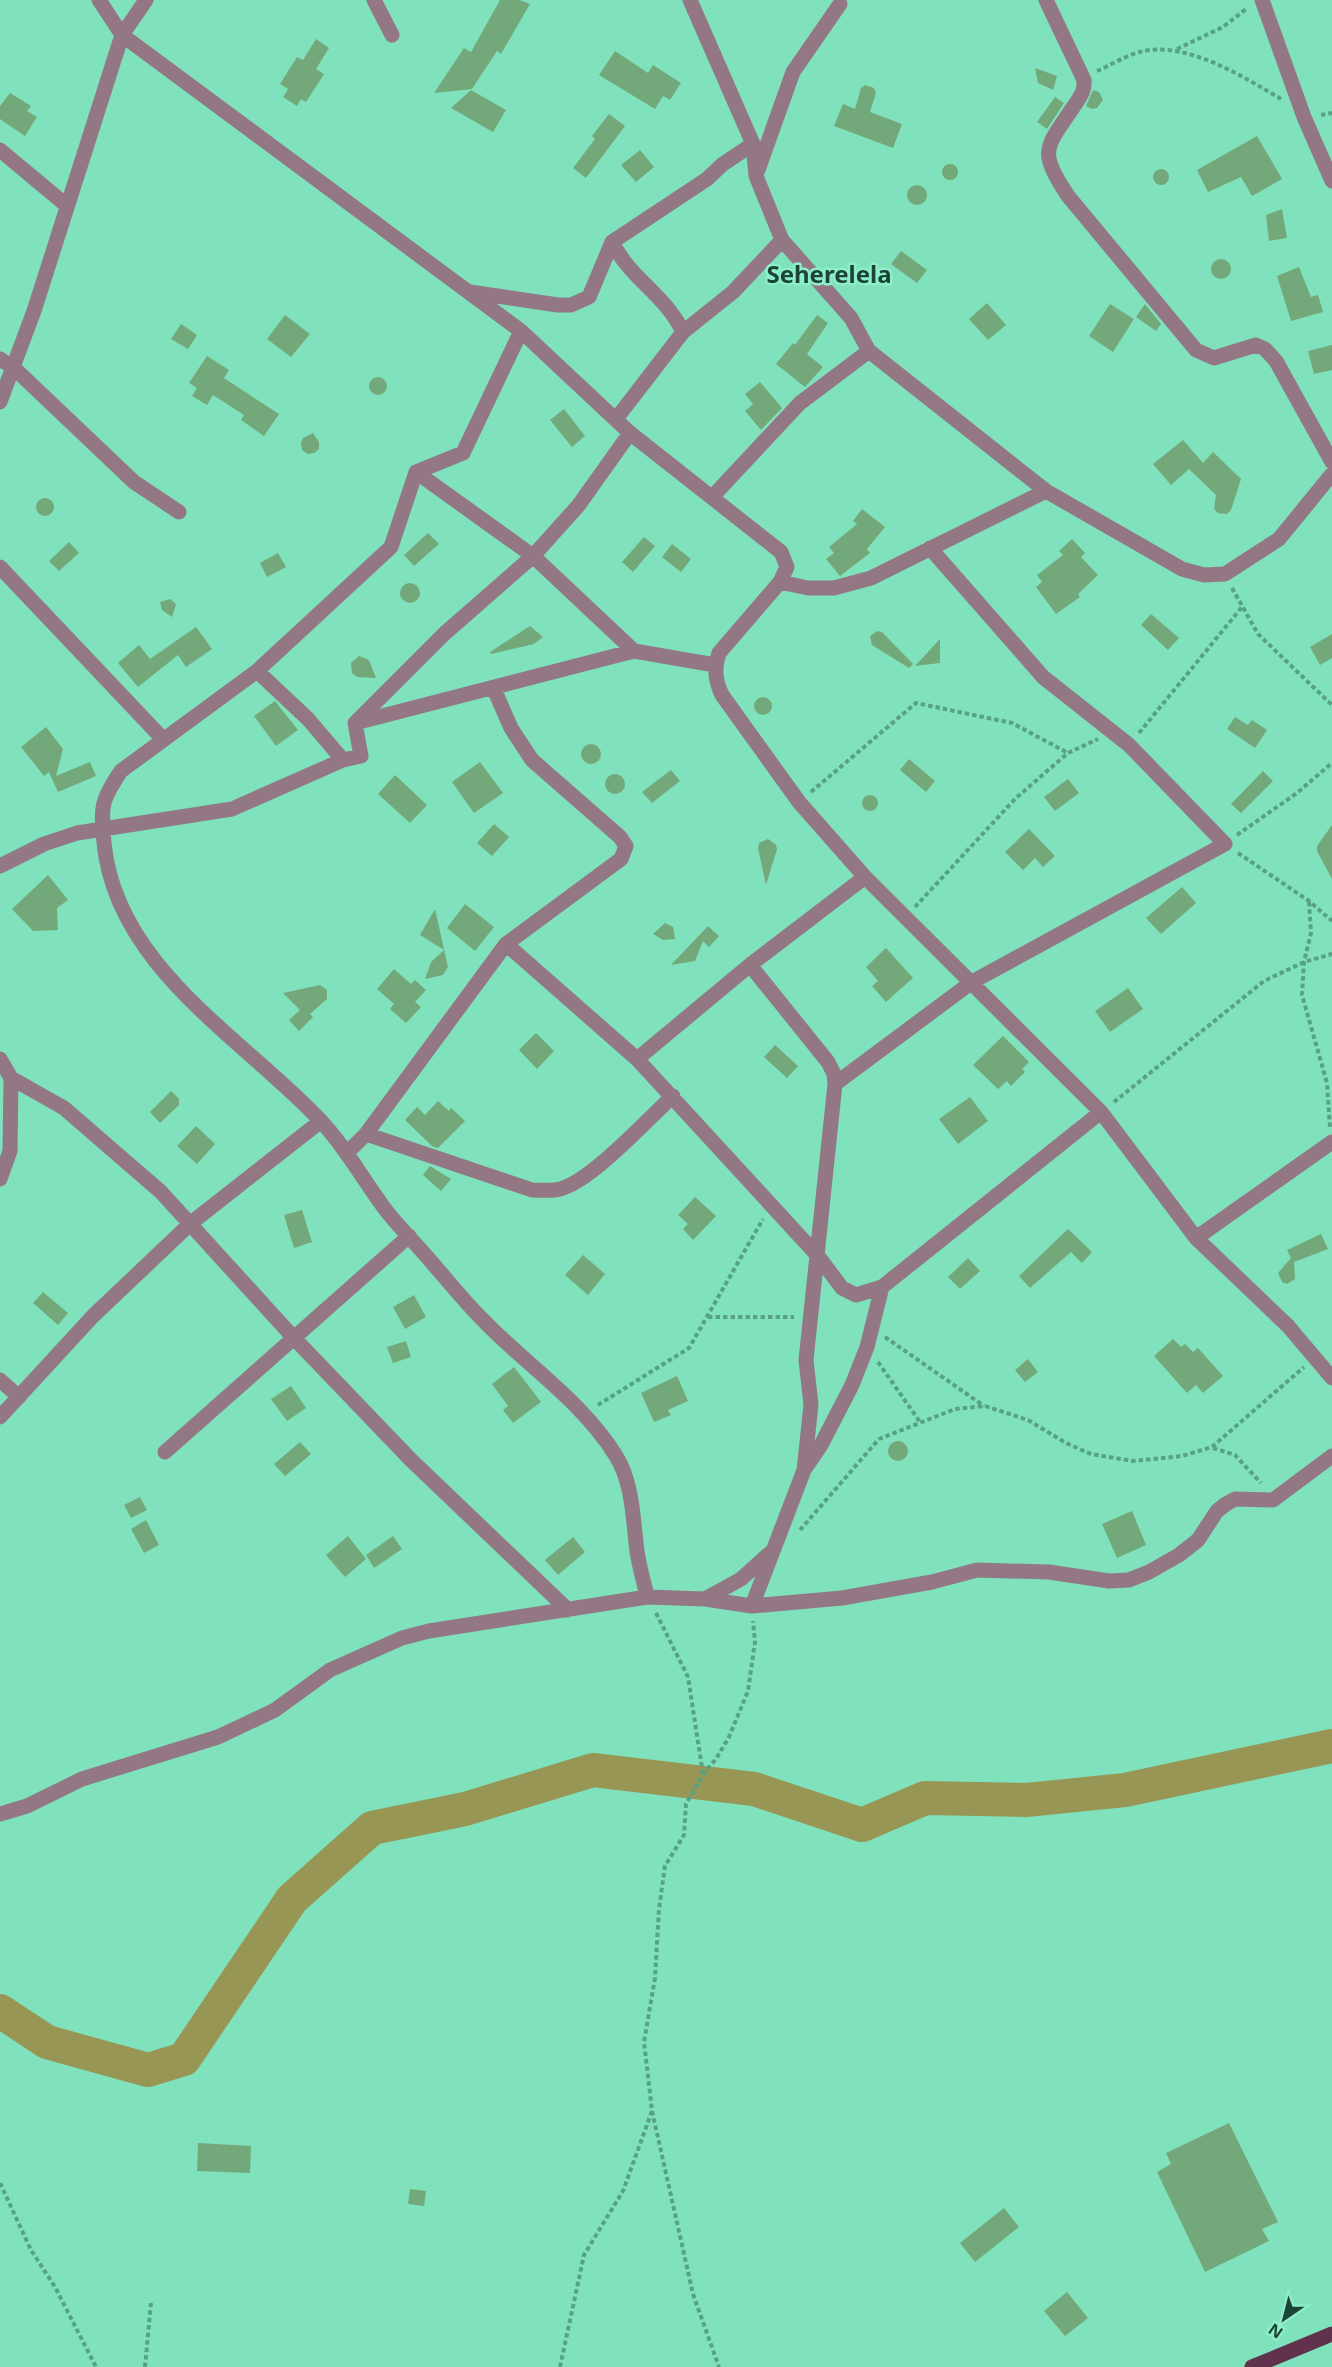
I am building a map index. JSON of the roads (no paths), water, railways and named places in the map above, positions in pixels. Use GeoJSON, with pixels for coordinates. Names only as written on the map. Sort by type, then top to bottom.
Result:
{"type":"FeatureCollection","features":[{"type":"Feature","properties":{"kind":"main road"},"geometry":{"type":"LineString","coordinates":[[1252,2367],[1332,2334]]}},
{"type":"Feature","properties":{"kind":"street"},"geometry":{"type":"LineString","coordinates":[[99,0],[122,35],[521,331],[630,433],[713,496],[781,552],[787,567],[780,582],[719,653],[715,665],[716,681],[722,695],[799,802],[866,877],[1101,1112],[1197,1238],[1316,1357],[1331,1376]]}},
{"type":"Feature","properties":{"kind":"street"},"geometry":{"type":"LineString","coordinates":[[0,402],[34,312],[66,205],[122,35],[146,0]]}},
{"type":"Feature","properties":{"kind":"street"},"geometry":{"type":"LineString","coordinates":[[374,0],[392,35]]}},
{"type":"Feature","properties":{"kind":"street"},"geometry":{"type":"LineString","coordinates":[[690,0],[753,144],[756,176],[782,240],[851,318],[869,351],[1046,491],[1182,569],[1204,574],[1225,574],[1279,540],[1332,474]]}},
{"type":"Feature","properties":{"kind":"street"},"geometry":{"type":"LineString","coordinates":[[1046,0],[1084,80],[1082,95],[1050,142],[1047,151],[1053,172],[1068,196],[1196,350],[1214,358],[1256,345],[1265,349],[1276,361],[1332,462]]}},
{"type":"Feature","properties":{"kind":"street"},"geometry":{"type":"LineString","coordinates":[[1262,0],[1304,117],[1332,181]]}},
{"type":"Feature","properties":{"kind":"street"},"geometry":{"type":"LineString","coordinates":[[756,176],[793,72],[840,4]]}},
{"type":"Feature","properties":{"kind":"street"},"geometry":{"type":"LineString","coordinates":[[467,291],[558,305],[578,303],[589,297],[612,242],[707,179],[723,164],[753,144]]}},
{"type":"Feature","properties":{"kind":"street"},"geometry":{"type":"LineString","coordinates":[[0,150],[66,205]]}},
{"type":"Feature","properties":{"kind":"street"},"geometry":{"type":"LineString","coordinates":[[616,419],[683,332],[733,292],[782,240]]}},
{"type":"Feature","properties":{"kind":"street"},"geometry":{"type":"LineString","coordinates":[[612,242],[622,261],[636,278],[660,296],[674,312],[683,332]]}},
{"type":"Feature","properties":{"kind":"street"},"geometry":{"type":"LineString","coordinates":[[521,331],[463,453],[416,472],[391,547],[322,614],[257,671],[121,771],[106,794],[102,807],[106,868],[115,895],[139,940],[171,980],[285,1084],[321,1121],[348,1152],[381,1203],[409,1236],[483,1320],[584,1414],[617,1457],[625,1476],[647,1597]]}},
{"type":"Feature","properties":{"kind":"street"},"geometry":{"type":"LineString","coordinates":[[713,496],[800,403],[869,351]]}},
{"type":"Feature","properties":{"kind":"street"},"geometry":{"type":"LineString","coordinates":[[0,359],[14,368],[134,482],[179,512]]}},
{"type":"Feature","properties":{"kind":"street"},"geometry":{"type":"LineString","coordinates":[[355,723],[444,634],[533,556],[578,506],[630,433]]}},
{"type":"Feature","properties":{"kind":"street"},"geometry":{"type":"LineString","coordinates":[[416,472],[533,556],[634,651]]}},
{"type":"Feature","properties":{"kind":"street"},"geometry":{"type":"LineString","coordinates":[[780,582],[808,588],[834,588],[871,578],[1046,491]]}},
{"type":"Feature","properties":{"kind":"street"},"geometry":{"type":"LineString","coordinates":[[836,1084],[972,982],[1225,844],[1129,745],[1043,677],[930,548]]}},
{"type":"Feature","properties":{"kind":"street"},"geometry":{"type":"LineString","coordinates":[[0,567],[163,739]]}},
{"type":"Feature","properties":{"kind":"street"},"geometry":{"type":"LineString","coordinates":[[355,723],[494,689],[634,651],[715,665]]}},
{"type":"Feature","properties":{"kind":"street"},"geometry":{"type":"LineString","coordinates":[[257,671],[308,720],[343,760]]}},
{"type":"Feature","properties":{"kind":"street"},"geometry":{"type":"LineString","coordinates":[[348,1152],[366,1134],[506,944],[621,859],[626,846],[620,837],[532,760],[511,728],[494,689]]}},
{"type":"Feature","properties":{"kind":"street"},"geometry":{"type":"LineString","coordinates":[[0,866],[44,844],[103,829],[232,809],[343,760],[361,756],[355,723]]}},
{"type":"Feature","properties":{"kind":"street"},"geometry":{"type":"LineString","coordinates":[[637,1059],[750,965],[866,877]]}},
{"type":"Feature","properties":{"kind":"street"},"geometry":{"type":"LineString","coordinates":[[506,944],[637,1059],[818,1256],[842,1288],[856,1295],[882,1287],[1101,1112]]}},
{"type":"Feature","properties":{"kind":"street"},"geometry":{"type":"LineString","coordinates":[[750,965],[828,1062],[836,1084],[806,1360],[811,1405],[804,1470]]}},
{"type":"Feature","properties":{"kind":"street"},"geometry":{"type":"LineString","coordinates":[[0,1059],[11,1078],[64,1108],[107,1143],[191,1223],[293,1337],[411,1460],[568,1610]]}},
{"type":"Feature","properties":{"kind":"street"},"geometry":{"type":"LineString","coordinates":[[0,1179],[10,1151],[11,1078]]}},
{"type":"Feature","properties":{"kind":"street"},"geometry":{"type":"LineString","coordinates":[[366,1134],[532,1190],[554,1190],[568,1186],[594,1168],[673,1096]]}},
{"type":"Feature","properties":{"kind":"street"},"geometry":{"type":"LineString","coordinates":[[0,1417],[93,1316],[191,1223],[321,1121]]}},
{"type":"Feature","properties":{"kind":"street"},"geometry":{"type":"LineString","coordinates":[[1197,1238],[1331,1143]]}},
{"type":"Feature","properties":{"kind":"street"},"geometry":{"type":"LineString","coordinates":[[165,1452],[409,1236]]}},
{"type":"Feature","properties":{"kind":"street"},"geometry":{"type":"LineString","coordinates":[[752,1606],[804,1470],[821,1445],[852,1385],[867,1347],[882,1287]]}},
{"type":"Feature","properties":{"kind":"street"},"geometry":{"type":"LineString","coordinates":[[0,1380],[19,1397]]}},
{"type":"Feature","properties":{"kind":"street"},"geometry":{"type":"LineString","coordinates":[[0,1814],[27,1806],[82,1779],[218,1737],[275,1710],[330,1670],[402,1638],[429,1631],[647,1597],[705,1599],[752,1606],[842,1598],[922,1584],[977,1570],[1049,1572],[1109,1581],[1129,1580],[1179,1555],[1206,1531],[1216,1511],[1235,1499],[1273,1500],[1332,1456]]}},
{"type":"Feature","properties":{"kind":"street"},"geometry":{"type":"LineString","coordinates":[[705,1599],[741,1579],[772,1551]]}},
{"type":"Feature","properties":{"kind":"waterway"},"geometry":{"type":"LineString","coordinates":[[0,2011],[47,2042],[148,2070],[184,2059],[292,1899],[372,1828],[465,1809],[593,1770],[754,1789],[862,1825],[925,1798],[1026,1800],[1125,1790],[1332,1746]]}},
{"type":"Feature","properties":{"kind":"district","name":"Seherelela"},"geometry":{"type":"Point","coordinates":[829,275]}}]}
